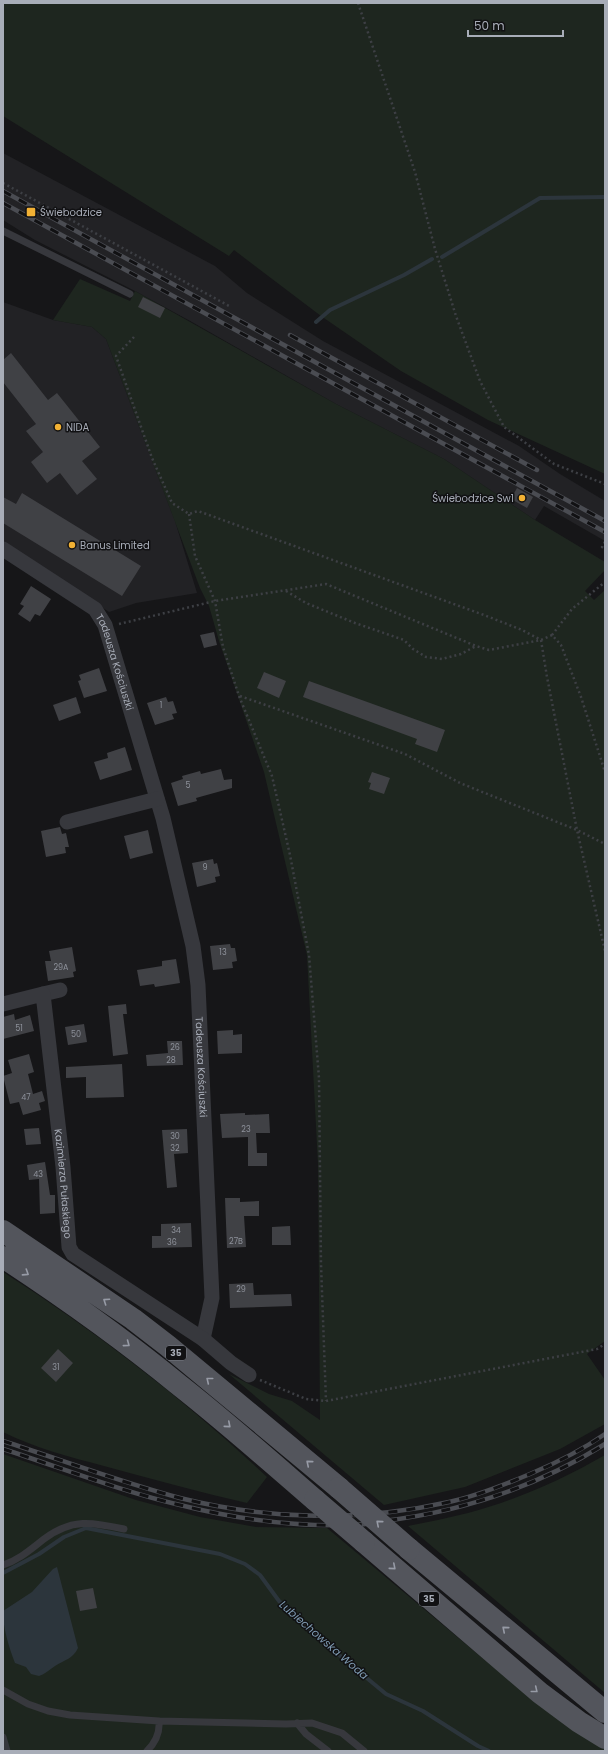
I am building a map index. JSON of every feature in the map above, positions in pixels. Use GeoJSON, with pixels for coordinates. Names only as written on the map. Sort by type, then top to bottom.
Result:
{"type":"FeatureCollection","features":[{"type":"Feature","properties":{"kind":"main road","name":"35"},"geometry":{"type":"LineString","coordinates":[[3,1231],[126,1315],[168,1346],[605,1712]]}},
{"type":"Feature","properties":{"kind":"main road","name":"35"},"geometry":{"type":"LineString","coordinates":[[3,1257],[56,1292],[138,1352],[186,1390],[495,1655],[563,1711],[605,1738]]}},
{"type":"Feature","properties":{"kind":"main road"},"geometry":{"type":"LineString","coordinates":[[495,1655],[524,1671],[530,1668],[534,1663],[534,1654]]}},
{"type":"Feature","properties":{"kind":"street","name":"Tadeusza Kościuszki"},"geometry":{"type":"LineString","coordinates":[[3,549],[95,609],[105,625],[157,799],[193,946],[198,986],[212,1298],[203,1339]]}},
{"type":"Feature","properties":{"kind":"street"},"geometry":{"type":"LineString","coordinates":[[67,822],[157,799]]}},
{"type":"Feature","properties":{"kind":"street"},"geometry":{"type":"LineString","coordinates":[[3,1004],[60,990]]}},
{"type":"Feature","properties":{"kind":"street","name":"Kazimierza Pułaskiego"},"geometry":{"type":"LineString","coordinates":[[43,994],[63,1167],[69,1247],[73,1254],[203,1339],[231,1363],[249,1375]]}},
{"type":"Feature","properties":{"kind":"lane"},"geometry":{"type":"LineString","coordinates":[[3,231],[130,294]]}},
{"type":"Feature","properties":{"kind":"lane"},"geometry":{"type":"LineString","coordinates":[[3,1565],[26,1554],[46,1538],[69,1525],[84,1523],[124,1529]]}},
{"type":"Feature","properties":{"kind":"lane"},"geometry":{"type":"LineString","coordinates":[[3,1690],[28,1704],[70,1715],[159,1721],[312,1723],[342,1733],[364,1751]]}},
{"type":"Feature","properties":{"kind":"lane"},"geometry":{"type":"LineString","coordinates":[[147,1751],[156,1737],[159,1721]]}},
{"type":"Feature","properties":{"kind":"lane"},"geometry":{"type":"LineString","coordinates":[[297,1723],[306,1734],[328,1751]]}},
{"type":"Feature","properties":{"kind":"lane"},"geometry":{"type":"LineString","coordinates":[[3,1737],[6,1751]]}},
{"type":"Feature","properties":{"kind":"path"},"geometry":{"type":"LineString","coordinates":[[358,3],[415,172],[435,250],[456,316],[480,381],[504,427],[554,464],[605,484]]}},
{"type":"Feature","properties":{"kind":"path"},"geometry":{"type":"LineString","coordinates":[[3,183],[231,307]]}},
{"type":"Feature","properties":{"kind":"path"},"geometry":{"type":"LineString","coordinates":[[134,337],[116,356],[152,458],[172,503],[189,514]]}},
{"type":"Feature","properties":{"kind":"path"},"geometry":{"type":"LineString","coordinates":[[189,514],[198,511],[212,516],[484,615],[522,630],[541,640]]}},
{"type":"Feature","properties":{"kind":"path"},"geometry":{"type":"LineString","coordinates":[[189,514],[194,556],[214,601],[223,647],[239,696],[272,776],[290,856],[309,955],[319,1078],[321,1264],[326,1401]]}},
{"type":"Feature","properties":{"kind":"path"},"geometry":{"type":"LineString","coordinates":[[605,542],[602,548],[605,550]]}},
{"type":"Feature","properties":{"kind":"path"},"geometry":{"type":"LineString","coordinates":[[105,625],[117,624],[214,601],[326,584],[489,650],[541,640],[552,635],[572,609],[605,582]]}},
{"type":"Feature","properties":{"kind":"path"},"geometry":{"type":"LineString","coordinates":[[286,590],[306,603],[320,609],[404,640],[413,649],[426,657],[442,659],[461,654],[476,646]]}},
{"type":"Feature","properties":{"kind":"path"},"geometry":{"type":"LineString","coordinates":[[552,635],[561,645],[581,697],[605,772]]}},
{"type":"Feature","properties":{"kind":"path"},"geometry":{"type":"LineString","coordinates":[[541,640],[577,830],[605,951]]}},
{"type":"Feature","properties":{"kind":"path"},"geometry":{"type":"LineString","coordinates":[[239,696],[405,754],[460,783],[577,830],[605,844]]}},
{"type":"Feature","properties":{"kind":"path"},"geometry":{"type":"LineString","coordinates":[[249,1375],[306,1399],[326,1401],[597,1349],[605,1344]]}},
{"type":"Feature","properties":{"kind":"shaded area"},"geometry":{"type":"Polygon","coordinates":[[[3,3],[605,3],[605,474],[488,420],[401,371],[321,316],[234,250],[229,256],[3,116],[3,3]]]}},
{"type":"Feature","properties":{"kind":"shaded area"},"geometry":{"type":"Polygon","coordinates":[[[3,153],[215,266],[247,293],[323,341],[519,446],[560,474],[605,501],[605,541],[544,506],[535,520],[444,459],[336,404],[192,322],[35,240],[3,220],[3,153]]]}},
{"type":"Feature","properties":{"kind":"shaded area"},"geometry":{"type":"Polygon","coordinates":[[[80,279],[130,301],[135,291],[336,404],[444,459],[535,520],[605,562],[605,570],[585,591],[594,600],[605,590],[605,1341],[587,1354],[605,1380],[605,1424],[560,1449],[465,1487],[384,1505],[229,1374],[269,1394],[292,1401],[320,1420],[318,1164],[307,955],[264,772],[219,641],[209,606],[200,588],[106,339],[92,327],[53,320],[80,279]]]}},
{"type":"Feature","properties":{"kind":"shaded area"},"geometry":{"type":"Polygon","coordinates":[[[3,302],[53,320],[92,327],[106,339],[175,521],[197,593],[136,603],[109,612],[46,569],[12,549],[3,541],[3,302]]]}},
{"type":"Feature","properties":{"kind":"shaded area"},"geometry":{"type":"Polygon","coordinates":[[[3,1272],[73,1319],[140,1368],[205,1421],[267,1477],[247,1503],[66,1456],[28,1443],[3,1432],[3,1272]]]}},
{"type":"Feature","properties":{"kind":"shaded area"},"geometry":{"type":"Polygon","coordinates":[[[3,1454],[136,1500],[200,1517],[256,1527],[327,1528],[541,1707],[605,1749],[605,1751],[3,1751],[3,1454]]]}},
{"type":"Feature","properties":{"kind":"shaded area"},"geometry":{"type":"Polygon","coordinates":[[[605,1455],[605,1693],[408,1526],[468,1513],[521,1496],[572,1473],[605,1455]]]}},
{"type":"Feature","properties":{"kind":"shaded area"},"geometry":{"type":"Polygon","coordinates":[[[57,1567],[78,1648],[74,1655],[39,1676],[31,1674],[26,1667],[15,1663],[5,1631],[3,1611],[32,1592],[53,1569],[57,1567]]]}},
{"type":"Feature","properties":{"kind":"building"},"geometry":{"type":"Polygon","coordinates":[[[143,297],[165,308],[160,318],[138,307],[143,297]]]}},
{"type":"Feature","properties":{"kind":"building","name":"NIDA"},"geometry":{"type":"Polygon","coordinates":[[[11,353],[48,400],[57,393],[100,447],[82,461],[97,479],[77,495],[60,473],[47,483],[31,462],[43,452],[26,431],[36,424],[3,382],[3,360],[11,353]]]}},
{"type":"Feature","properties":{"kind":"building","name":"Świebodzice Sw1"},"geometry":{"type":"Polygon","coordinates":[[[517,488],[533,497],[527,508],[511,499],[517,488]]]}},
{"type":"Feature","properties":{"kind":"building","name":"Banus Limited"},"geometry":{"type":"Polygon","coordinates":[[[22,493],[141,566],[122,596],[3,523],[3,497],[16,504],[22,493]]]}},
{"type":"Feature","properties":{"kind":"building"},"geometry":{"type":"Polygon","coordinates":[[[31,586],[51,599],[40,616],[35,614],[30,622],[18,614],[24,606],[20,604],[31,586]]]}},
{"type":"Feature","properties":{"kind":"building"},"geometry":{"type":"Polygon","coordinates":[[[214,632],[217,645],[204,648],[200,635],[214,632]]]}},
{"type":"Feature","properties":{"kind":"building"},"geometry":{"type":"Polygon","coordinates":[[[99,668],[107,691],[84,698],[78,681],[81,680],[79,675],[99,668]]]}},
{"type":"Feature","properties":{"kind":"building"},"geometry":{"type":"Polygon","coordinates":[[[264,672],[286,681],[279,698],[257,688],[264,672]]]}},
{"type":"Feature","properties":{"kind":"building"},"geometry":{"type":"Polygon","coordinates":[[[309,681],[445,730],[437,752],[415,744],[417,739],[303,697],[309,681]]]}},
{"type":"Feature","properties":{"kind":"building"},"geometry":{"type":"Polygon","coordinates":[[[76,697],[81,713],[59,721],[53,705],[76,697]]]}},
{"type":"Feature","properties":{"kind":"building"},"geometry":{"type":"Polygon","coordinates":[[[166,697],[168,702],[173,701],[177,713],[172,714],[174,719],[155,725],[147,703],[166,697]]]}},
{"type":"Feature","properties":{"kind":"building"},"geometry":{"type":"Polygon","coordinates":[[[125,747],[132,770],[100,780],[94,762],[108,758],[107,753],[125,747]]]}},
{"type":"Feature","properties":{"kind":"building"},"geometry":{"type":"Polygon","coordinates":[[[221,769],[224,780],[232,779],[232,788],[196,798],[197,801],[178,806],[171,783],[183,779],[182,776],[200,771],[201,774],[221,769]]]}},
{"type":"Feature","properties":{"kind":"building"},"geometry":{"type":"Polygon","coordinates":[[[372,772],[390,778],[384,794],[369,789],[371,783],[368,782],[372,772]]]}},
{"type":"Feature","properties":{"kind":"building"},"geometry":{"type":"Polygon","coordinates":[[[60,827],[62,834],[66,833],[69,847],[65,847],[66,853],[46,857],[41,831],[60,827]]]}},
{"type":"Feature","properties":{"kind":"building"},"geometry":{"type":"Polygon","coordinates":[[[148,830],[153,853],[130,859],[124,836],[148,830]]]}},
{"type":"Feature","properties":{"kind":"building"},"geometry":{"type":"Polygon","coordinates":[[[213,859],[214,864],[217,863],[220,876],[215,877],[216,882],[197,887],[192,863],[213,859]]]}},
{"type":"Feature","properties":{"kind":"building"},"geometry":{"type":"Polygon","coordinates":[[[230,944],[231,948],[235,948],[237,961],[232,962],[233,968],[213,970],[210,946],[230,944]]]}},
{"type":"Feature","properties":{"kind":"building"},"geometry":{"type":"Polygon","coordinates":[[[72,947],[76,971],[73,972],[74,977],[48,981],[45,961],[51,961],[49,951],[72,947]]]}},
{"type":"Feature","properties":{"kind":"building"},"geometry":{"type":"Polygon","coordinates":[[[176,959],[180,983],[155,987],[154,984],[140,986],[137,970],[162,966],[162,961],[176,959]]]}},
{"type":"Feature","properties":{"kind":"building"},"geometry":{"type":"Polygon","coordinates":[[[126,1004],[127,1014],[123,1014],[128,1054],[113,1056],[108,1006],[126,1004]]]}},
{"type":"Feature","properties":{"kind":"building"},"geometry":{"type":"Polygon","coordinates":[[[14,1014],[15,1020],[30,1015],[34,1031],[3,1039],[3,1017],[14,1014]]]}},
{"type":"Feature","properties":{"kind":"building"},"geometry":{"type":"Polygon","coordinates":[[[84,1024],[87,1042],[68,1045],[65,1027],[84,1024]]]}},
{"type":"Feature","properties":{"kind":"building"},"geometry":{"type":"Polygon","coordinates":[[[233,1030],[233,1035],[242,1034],[242,1053],[218,1054],[217,1031],[233,1030]]]}},
{"type":"Feature","properties":{"kind":"building"},"geometry":{"type":"Polygon","coordinates":[[[167,1041],[182,1041],[183,1065],[147,1066],[146,1055],[168,1053],[167,1041]]]}},
{"type":"Feature","properties":{"kind":"building"},"geometry":{"type":"Polygon","coordinates":[[[29,1054],[34,1072],[28,1074],[33,1094],[42,1091],[45,1101],[39,1103],[41,1110],[23,1115],[19,1102],[10,1104],[3,1076],[12,1073],[8,1060],[29,1054]]]}},
{"type":"Feature","properties":{"kind":"building"},"geometry":{"type":"Polygon","coordinates":[[[122,1064],[124,1097],[86,1098],[86,1077],[66,1078],[66,1067],[122,1064]]]}},
{"type":"Feature","properties":{"kind":"building"},"geometry":{"type":"Polygon","coordinates":[[[245,1113],[245,1115],[269,1114],[270,1133],[256,1133],[257,1153],[267,1153],[267,1166],[248,1166],[248,1137],[222,1138],[220,1114],[245,1113]]]}},
{"type":"Feature","properties":{"kind":"building"},"geometry":{"type":"Polygon","coordinates":[[[39,1128],[41,1144],[26,1145],[24,1129],[39,1128]]]}},
{"type":"Feature","properties":{"kind":"building"},"geometry":{"type":"Polygon","coordinates":[[[187,1129],[188,1153],[174,1154],[177,1187],[167,1188],[162,1130],[187,1129]]]}},
{"type":"Feature","properties":{"kind":"building"},"geometry":{"type":"Polygon","coordinates":[[[45,1162],[50,1195],[55,1195],[55,1213],[40,1214],[39,1179],[29,1180],[27,1165],[45,1162]]]}},
{"type":"Feature","properties":{"kind":"building"},"geometry":{"type":"Polygon","coordinates":[[[225,1198],[240,1198],[240,1202],[259,1201],[259,1216],[244,1216],[246,1247],[227,1248],[225,1198]]]}},
{"type":"Feature","properties":{"kind":"building"},"geometry":{"type":"Polygon","coordinates":[[[191,1223],[192,1247],[152,1248],[152,1236],[161,1236],[161,1224],[191,1223]]]}},
{"type":"Feature","properties":{"kind":"building"},"geometry":{"type":"Polygon","coordinates":[[[290,1226],[291,1245],[272,1245],[272,1227],[290,1226]]]}},
{"type":"Feature","properties":{"kind":"building"},"geometry":{"type":"Polygon","coordinates":[[[253,1283],[254,1295],[291,1294],[292,1306],[230,1308],[229,1284],[253,1283]]]}},
{"type":"Feature","properties":{"kind":"building"},"geometry":{"type":"Polygon","coordinates":[[[58,1349],[73,1363],[56,1382],[41,1368],[58,1349]]]}},
{"type":"Feature","properties":{"kind":"building"},"geometry":{"type":"Polygon","coordinates":[[[93,1588],[97,1608],[80,1611],[76,1591],[93,1588]]]}},
{"type":"Feature","properties":{"kind":"waterway"},"geometry":{"type":"LineString","coordinates":[[442,257],[540,198],[605,197]]}},
{"type":"Feature","properties":{"kind":"waterway"},"geometry":{"type":"LineString","coordinates":[[316,322],[330,310],[404,275],[432,259]]}},
{"type":"Feature","properties":{"kind":"waterway","name":"Lubiechowska Woda"},"geometry":{"type":"LineString","coordinates":[[3,1573],[39,1554],[64,1537],[86,1528],[220,1554],[245,1564],[260,1575],[279,1601],[321,1640],[386,1694],[423,1711],[478,1746],[489,1751]]}},
{"type":"Feature","properties":{"kind":"railway"},"geometry":{"type":"LineString","coordinates":[[3,191],[605,521]]}},
{"type":"Feature","properties":{"kind":"railway"},"geometry":{"type":"LineString","coordinates":[[3,203],[605,532]]}},
{"type":"Feature","properties":{"kind":"railway"},"geometry":{"type":"LineString","coordinates":[[290,335],[537,470]]}},
{"type":"Feature","properties":{"kind":"railway"},"geometry":{"type":"LineString","coordinates":[[3,1441],[113,1478],[180,1498],[247,1511],[314,1516],[382,1513],[470,1497],[530,1474],[578,1451],[605,1434]]}},
{"type":"Feature","properties":{"kind":"railway"},"geometry":{"type":"LineString","coordinates":[[3,1449],[135,1493],[201,1510],[266,1521],[309,1525],[356,1525],[412,1517],[441,1511],[498,1495],[553,1472],[605,1444]]}},
{"type":"Feature","properties":{"kind":"place","name":"Świebodzice"},"geometry":{"type":"Point","coordinates":[31,212]}},
{"type":"Feature","properties":{"kind":"place","name":"NIDA"},"geometry":{"type":"Point","coordinates":[58,427]}},
{"type":"Feature","properties":{"kind":"place","name":"Świebodzice Sw1"},"geometry":{"type":"Point","coordinates":[522,498]}},
{"type":"Feature","properties":{"kind":"place","name":"Banus Limited"},"geometry":{"type":"Point","coordinates":[72,545]}}]}
